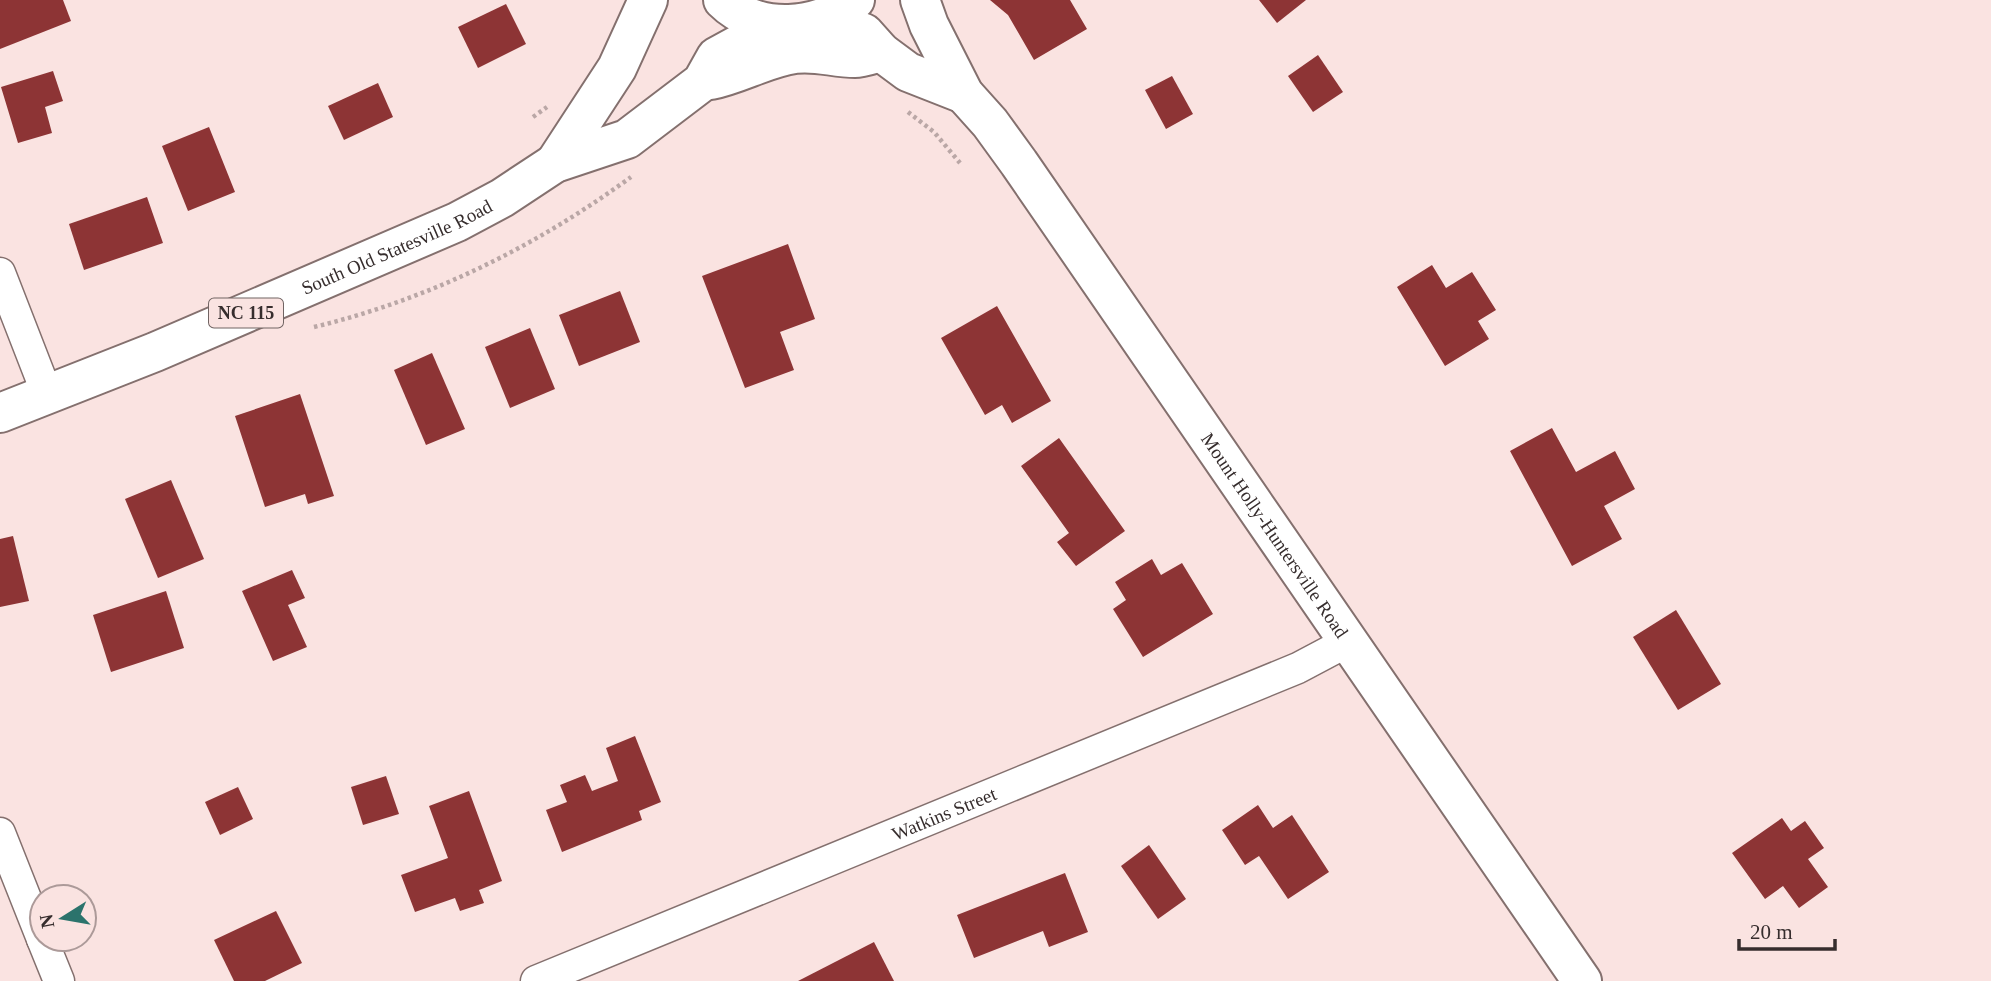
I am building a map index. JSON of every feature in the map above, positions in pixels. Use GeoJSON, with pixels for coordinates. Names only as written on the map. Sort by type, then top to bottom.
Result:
{"type":"FeatureCollection","features":[{"type":"Feature","properties":{"kind":"main road","name":"South Old Statesville Road"},"geometry":{"type":"LineString","coordinates":[[555,163],[617,68],[648,0]]}},
{"type":"Feature","properties":{"kind":"main road"},"geometry":{"type":"LineString","coordinates":[[723,0],[750,18],[776,24]]}},
{"type":"Feature","properties":{"kind":"main road","name":"Mount Holly-Huntersville Road"},"geometry":{"type":"LineString","coordinates":[[920,0],[929,25],[964,94],[990,123],[1019,163],[1582,981]]}},
{"type":"Feature","properties":{"kind":"main road","name":"NC 115"},"geometry":{"type":"LineString","coordinates":[[776,24],[840,9]]}},
{"type":"Feature","properties":{"kind":"main road","name":"Mount Holly-Huntersville Road"},"geometry":{"type":"LineString","coordinates":[[840,9],[881,52],[908,72],[964,94]]}},
{"type":"Feature","properties":{"kind":"main road","name":"South Old Statesville Road"},"geometry":{"type":"LineString","coordinates":[[0,413],[155,352],[457,222],[502,198],[555,163],[627,139],[702,82],[716,57],[776,24]]}},
{"type":"Feature","properties":{"kind":"main road"},"geometry":{"type":"LineString","coordinates":[[702,82],[736,74],[794,54],[823,53],[856,58],[881,52]]}},
{"type":"Feature","properties":{"kind":"street"},"geometry":{"type":"LineString","coordinates":[[0,273],[47,394]]}},
{"type":"Feature","properties":{"kind":"street","name":"Watkins Street"},"geometry":{"type":"LineString","coordinates":[[536,981],[1298,668],[1349,641]]}},
{"type":"Feature","properties":{"kind":"street"},"geometry":{"type":"LineString","coordinates":[[0,833],[28,904]]}},
{"type":"Feature","properties":{"kind":"street"},"geometry":{"type":"LineString","coordinates":[[48,953],[59,981]]}},
{"type":"Feature","properties":{"kind":"path"},"geometry":{"type":"LineString","coordinates":[[904,109],[934,132],[960,163]]}},
{"type":"Feature","properties":{"kind":"path"},"geometry":{"type":"LineString","coordinates":[[314,327],[407,300],[492,264],[558,227],[637,173]]}},
{"type":"Feature","properties":{"kind":"building"},"geometry":{"type":"Polygon","coordinates":[[[0,0],[63,0],[71,21],[0,49],[0,0]]]}},
{"type":"Feature","properties":{"kind":"building"},"geometry":{"type":"Polygon","coordinates":[[[990,0],[1070,0],[1087,29],[1034,60],[1008,15],[990,0]]]}},
{"type":"Feature","properties":{"kind":"building"},"geometry":{"type":"Polygon","coordinates":[[[1259,0],[1306,0],[1277,23],[1259,0]]]}},
{"type":"Feature","properties":{"kind":"building"},"geometry":{"type":"Polygon","coordinates":[[[506,4],[526,44],[478,68],[458,27],[506,4]]]}},
{"type":"Feature","properties":{"kind":"building"},"geometry":{"type":"Polygon","coordinates":[[[1318,55],[1343,92],[1313,112],[1288,76],[1318,55]]]}},
{"type":"Feature","properties":{"kind":"building"},"geometry":{"type":"Polygon","coordinates":[[[53,71],[63,101],[45,107],[52,133],[18,143],[1,87],[53,71]]]}},
{"type":"Feature","properties":{"kind":"building"},"geometry":{"type":"Polygon","coordinates":[[[1172,76],[1193,114],[1166,129],[1145,90],[1172,76]]]}},
{"type":"Feature","properties":{"kind":"building"},"geometry":{"type":"Polygon","coordinates":[[[378,83],[393,117],[344,140],[328,106],[378,83]]]}},
{"type":"Feature","properties":{"kind":"building"},"geometry":{"type":"Polygon","coordinates":[[[209,127],[235,192],[188,211],[162,146],[209,127]]]}},
{"type":"Feature","properties":{"kind":"building"},"geometry":{"type":"Polygon","coordinates":[[[147,197],[163,243],[84,270],[69,224],[147,197]]]}},
{"type":"Feature","properties":{"kind":"building"},"geometry":{"type":"Polygon","coordinates":[[[788,244],[815,319],[780,332],[794,370],[745,388],[702,276],[788,244]]]}},
{"type":"Feature","properties":{"kind":"building"},"geometry":{"type":"Polygon","coordinates":[[[1432,265],[1446,288],[1472,272],[1496,310],[1478,321],[1489,339],[1445,366],[1397,287],[1432,265]]]}},
{"type":"Feature","properties":{"kind":"building"},"geometry":{"type":"Polygon","coordinates":[[[620,291],[640,342],[579,366],[559,315],[620,291]]]}},
{"type":"Feature","properties":{"kind":"building"},"geometry":{"type":"Polygon","coordinates":[[[997,306],[1051,401],[1012,423],[1002,405],[985,415],[941,338],[997,306]]]}},
{"type":"Feature","properties":{"kind":"building"},"geometry":{"type":"Polygon","coordinates":[[[530,328],[555,389],[510,408],[485,347],[530,328]]]}},
{"type":"Feature","properties":{"kind":"building"},"geometry":{"type":"Polygon","coordinates":[[[432,353],[465,429],[426,445],[394,370],[432,353]]]}},
{"type":"Feature","properties":{"kind":"building"},"geometry":{"type":"Polygon","coordinates":[[[300,394],[334,496],[308,504],[305,494],[265,507],[235,416],[300,394]]]}},
{"type":"Feature","properties":{"kind":"building"},"geometry":{"type":"Polygon","coordinates":[[[1552,428],[1576,472],[1615,451],[1635,489],[1604,506],[1622,539],[1572,566],[1510,451],[1552,428]]]}},
{"type":"Feature","properties":{"kind":"building"},"geometry":{"type":"Polygon","coordinates":[[[1059,438],[1125,531],[1076,566],[1057,542],[1069,533],[1021,466],[1059,438]]]}},
{"type":"Feature","properties":{"kind":"building"},"geometry":{"type":"Polygon","coordinates":[[[171,480],[204,559],[158,578],[125,499],[171,480]]]}},
{"type":"Feature","properties":{"kind":"building"},"geometry":{"type":"Polygon","coordinates":[[[13,536],[29,601],[0,607],[0,539],[13,536]]]}},
{"type":"Feature","properties":{"kind":"building"},"geometry":{"type":"Polygon","coordinates":[[[1152,559],[1161,575],[1182,563],[1213,614],[1143,657],[1113,609],[1126,600],[1115,582],[1152,559]]]}},
{"type":"Feature","properties":{"kind":"building"},"geometry":{"type":"Polygon","coordinates":[[[292,570],[305,598],[288,605],[307,647],[273,661],[242,591],[292,570]]]}},
{"type":"Feature","properties":{"kind":"building"},"geometry":{"type":"Polygon","coordinates":[[[166,591],[184,648],[111,672],[93,615],[166,591]]]}},
{"type":"Feature","properties":{"kind":"building"},"geometry":{"type":"Polygon","coordinates":[[[1676,610],[1721,684],[1678,710],[1633,637],[1676,610]]]}},
{"type":"Feature","properties":{"kind":"building"},"geometry":{"type":"Polygon","coordinates":[[[635,736],[661,802],[639,811],[642,820],[562,852],[546,810],[567,802],[560,785],[585,775],[592,791],[618,781],[606,748],[635,736]]]}},
{"type":"Feature","properties":{"kind":"building"},"geometry":{"type":"Polygon","coordinates":[[[386,776],[399,814],[363,825],[351,787],[386,776]]]}},
{"type":"Feature","properties":{"kind":"building"},"geometry":{"type":"Polygon","coordinates":[[[238,787],[253,819],[220,835],[205,802],[238,787]]]}},
{"type":"Feature","properties":{"kind":"building"},"geometry":{"type":"Polygon","coordinates":[[[469,791],[502,881],[479,890],[484,903],[460,911],[455,898],[415,912],[401,875],[448,858],[429,806],[469,791]]]}},
{"type":"Feature","properties":{"kind":"building"},"geometry":{"type":"Polygon","coordinates":[[[1258,805],[1273,828],[1292,815],[1329,872],[1288,899],[1259,856],[1245,865],[1222,830],[1258,805]]]}},
{"type":"Feature","properties":{"kind":"building"},"geometry":{"type":"Polygon","coordinates":[[[1782,818],[1791,831],[1805,821],[1824,848],[1808,859],[1828,887],[1799,908],[1783,886],[1765,899],[1732,853],[1782,818]]]}},
{"type":"Feature","properties":{"kind":"building"},"geometry":{"type":"Polygon","coordinates":[[[1149,845],[1186,899],[1158,919],[1121,866],[1149,845]]]}},
{"type":"Feature","properties":{"kind":"building"},"geometry":{"type":"Polygon","coordinates":[[[1065,873],[1088,932],[1049,947],[1043,931],[974,958],[957,915],[1065,873]]]}},
{"type":"Feature","properties":{"kind":"building"},"geometry":{"type":"Polygon","coordinates":[[[276,911],[302,963],[265,981],[234,981],[214,940],[276,911]]]}},
{"type":"Feature","properties":{"kind":"building"},"geometry":{"type":"Polygon","coordinates":[[[874,942],[894,981],[798,981],[874,942]]]}}]}
